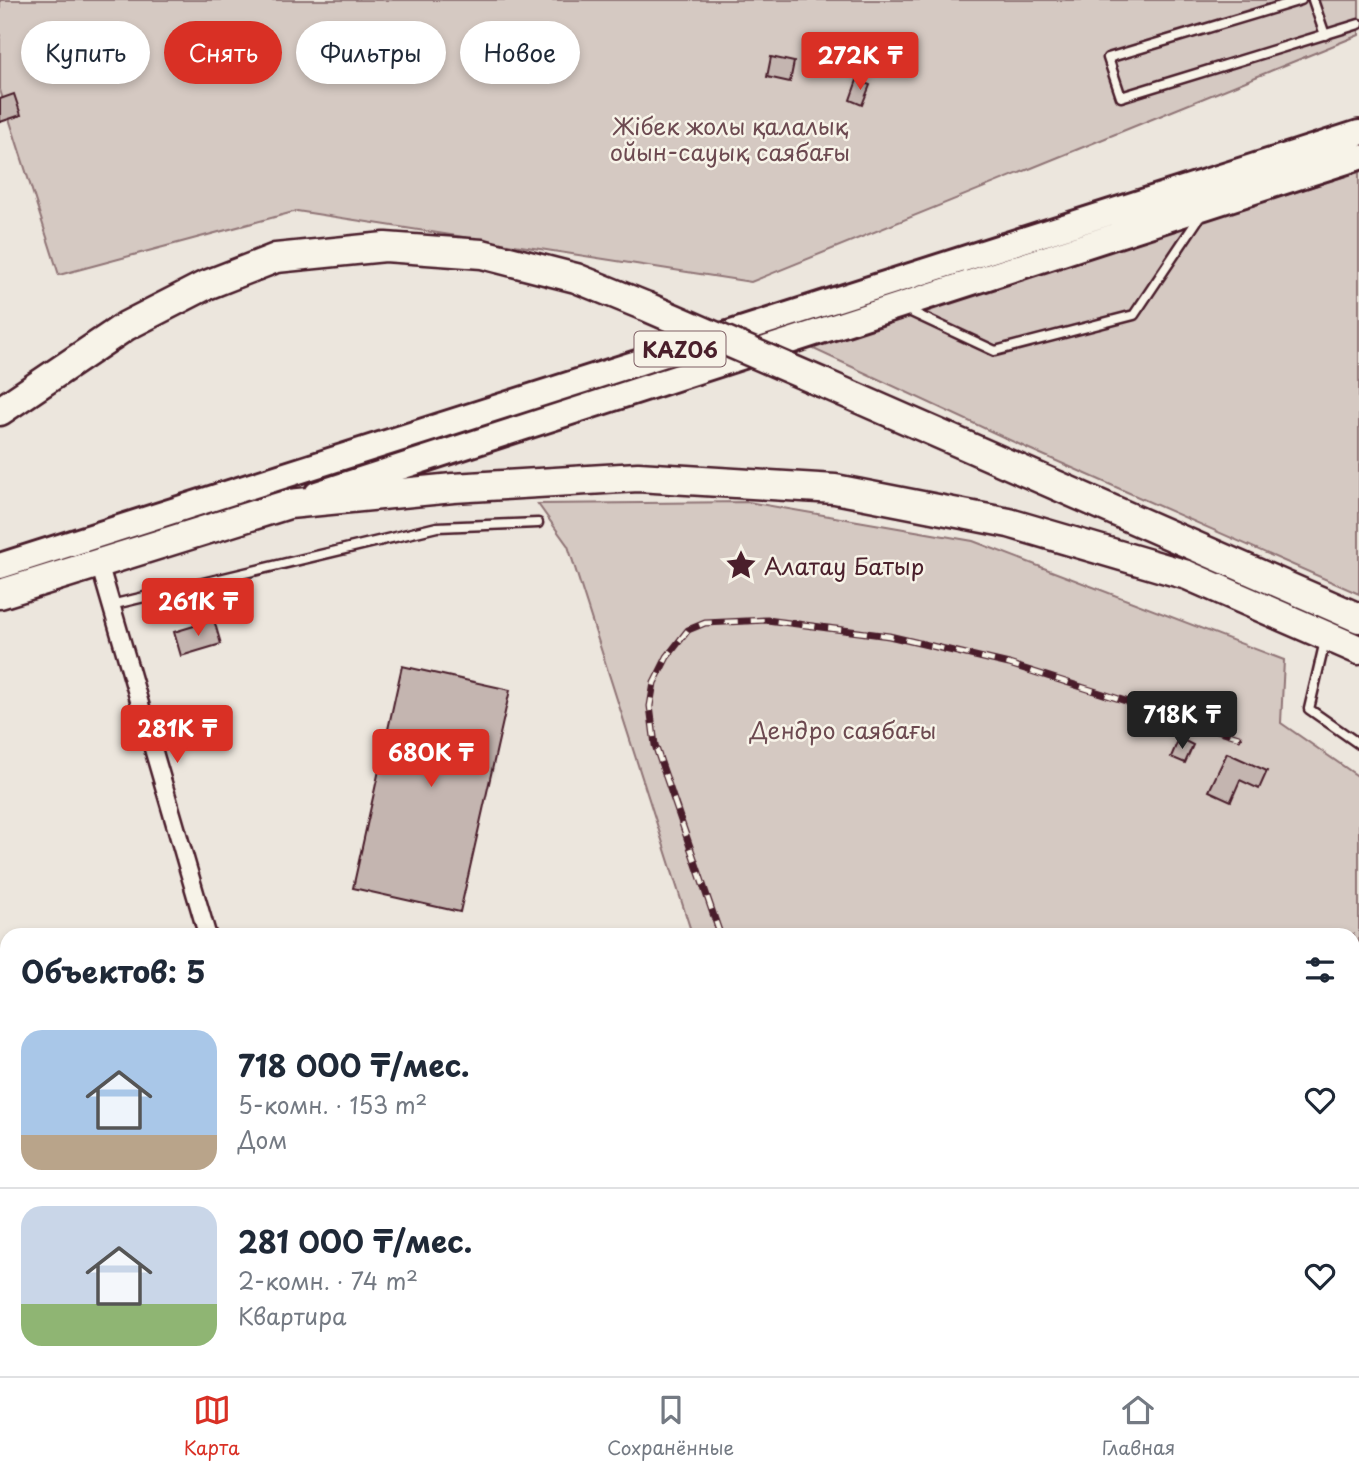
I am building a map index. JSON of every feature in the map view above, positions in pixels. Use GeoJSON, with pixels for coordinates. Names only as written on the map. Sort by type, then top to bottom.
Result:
{"type":"FeatureCollection","features":[{"type":"Feature","properties":{"kind":"highway","name":"KАZ06"},"geometry":{"type":"LineString","coordinates":[[0,411],[126,326],[204,286],[276,258],[385,247],[482,254],[576,278],[645,306],[1359,618]]}},
{"type":"Feature","properties":{"kind":"highway","name":"KАZ06"},"geometry":{"type":"LineString","coordinates":[[0,594],[289,504],[453,488],[638,477],[835,489],[1009,523],[1186,575],[1359,650]]}},
{"type":"Feature","properties":{"kind":"main road","name":"KАZ06"},"geometry":{"type":"LineString","coordinates":[[0,566],[1359,133]]}},
{"type":"Feature","properties":{"kind":"main road","name":"KАZ06"},"geometry":{"type":"LineString","coordinates":[[289,504],[1359,158]]}},
{"type":"Feature","properties":{"kind":"main road"},"geometry":{"type":"LineString","coordinates":[[1161,196],[1169,219]]}},
{"type":"Feature","properties":{"kind":"street"},"geometry":{"type":"LineString","coordinates":[[99,563],[205,928]]}},
{"type":"Feature","properties":{"kind":"lane"},"geometry":{"type":"LineString","coordinates":[[1301,0],[1108,58],[1121,97],[1359,23]]}},
{"type":"Feature","properties":{"kind":"lane"},"geometry":{"type":"LineString","coordinates":[[1313,0],[1325,35]]}},
{"type":"Feature","properties":{"kind":"lane"},"geometry":{"type":"LineString","coordinates":[[898,306],[995,351],[1134,315],[1206,207]]}},
{"type":"Feature","properties":{"kind":"lane"},"geometry":{"type":"LineString","coordinates":[[111,605],[437,527],[538,523]]}},
{"type":"Feature","properties":{"kind":"lane"},"geometry":{"type":"LineString","coordinates":[[1326,634],[1309,709],[1359,744]]}},
{"type":"Feature","properties":{"kind":"green space","name":"Жібек жолы қалалық ойын-сауық саябағы"},"geometry":{"type":"Polygon","coordinates":[[[0,0],[1359,0],[1359,35],[751,282],[297,211],[59,275],[0,90],[0,0]]]}},
{"type":"Feature","properties":{"kind":"green space"},"geometry":{"type":"Polygon","coordinates":[[[1359,172],[1359,594],[1027,448],[807,346],[1359,172]]]}},
{"type":"Feature","properties":{"kind":"green space","name":"Дендро саябағы"},"geometry":{"type":"Polygon","coordinates":[[[748,502],[973,541],[1284,660],[1281,723],[1359,777],[1359,928],[690,928],[568,546],[538,504],[748,502]]]}},
{"type":"Feature","properties":{"kind":"building"},"geometry":{"type":"Polygon","coordinates":[[[771,57],[794,62],[790,82],[767,77],[771,57]]]}},
{"type":"Feature","properties":{"kind":"building"},"geometry":{"type":"Polygon","coordinates":[[[857,80],[870,85],[862,105],[850,100],[857,80]]]}},
{"type":"Feature","properties":{"kind":"building"},"geometry":{"type":"Polygon","coordinates":[[[14,94],[21,115],[0,122],[0,99],[14,94]]]}},
{"type":"Feature","properties":{"kind":"building"},"geometry":{"type":"Polygon","coordinates":[[[214,620],[221,644],[181,656],[174,632],[214,620]]]}},
{"type":"Feature","properties":{"kind":"building"},"geometry":{"type":"Polygon","coordinates":[[[402,666],[510,690],[460,912],[353,888],[402,666]]]}},
{"type":"Feature","properties":{"kind":"building"},"geometry":{"type":"Polygon","coordinates":[[[1179,738],[1193,745],[1185,763],[1171,757],[1179,738]]]}},
{"type":"Feature","properties":{"kind":"building"},"geometry":{"type":"Polygon","coordinates":[[[1227,753],[1267,771],[1259,789],[1240,780],[1231,801],[1209,791],[1227,753]]]}},
{"type":"Feature","properties":{"kind":"railway"},"geometry":{"type":"LineString","coordinates":[[718,928],[655,745],[650,706],[654,683],[667,657],[688,630],[705,623],[767,620],[889,636],[1009,664],[1239,737]]}},
{"type":"Feature","properties":{"kind":"place","name":"Алатау Батыр"},"geometry":{"type":"Point","coordinates":[741,565]}}]}
